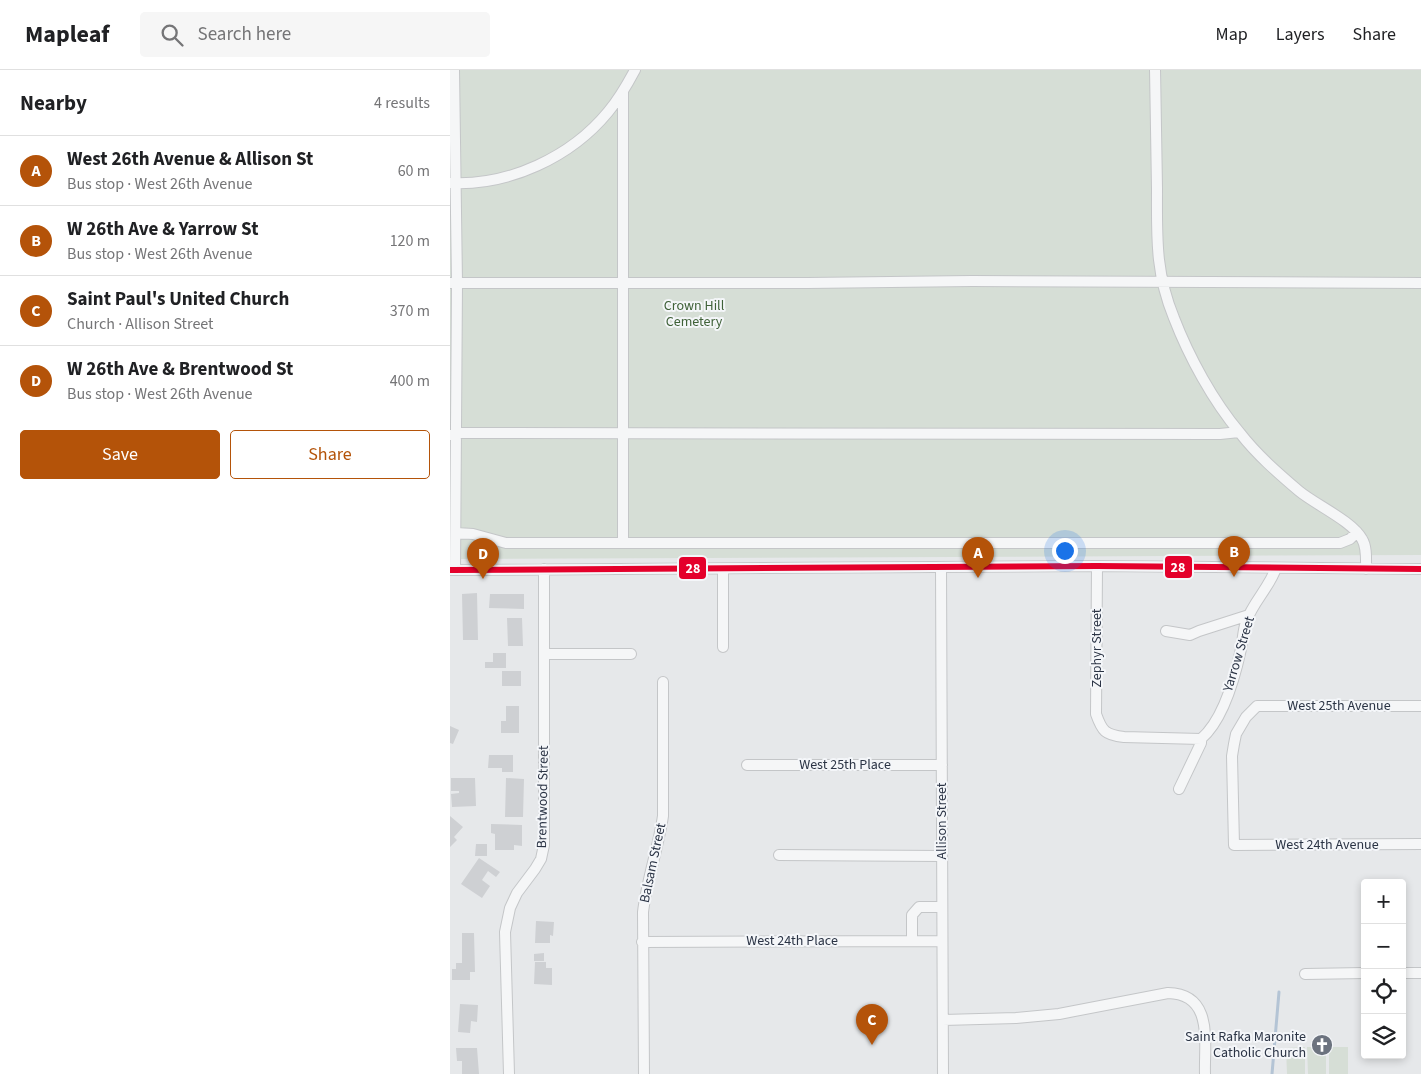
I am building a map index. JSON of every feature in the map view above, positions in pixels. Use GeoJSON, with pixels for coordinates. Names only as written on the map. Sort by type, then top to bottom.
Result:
{"type":"FeatureCollection","features":[{"type":"Feature","properties":{"kind":"street"},"geometry":{"type":"LineString","coordinates":[[454,70],[452,434],[456,533],[452,570],[1098,566],[1421,569]]}},
{"type":"Feature","properties":{"kind":"street"},"geometry":{"type":"LineString","coordinates":[[453,184],[477,182],[517,174],[555,157],[588,132],[607,113],[623,92],[635,70]]}},
{"type":"Feature","properties":{"kind":"street"},"geometry":{"type":"LineString","coordinates":[[1156,70],[1158,261],[1161,282],[1174,319],[1197,367],[1239,432],[1274,470],[1310,500],[1329,511],[1357,532],[1363,540],[1366,551],[1366,569]]}},
{"type":"Feature","properties":{"kind":"street"},"geometry":{"type":"LineString","coordinates":[[623,92],[623,543]]}},
{"type":"Feature","properties":{"kind":"street"},"geometry":{"type":"LineString","coordinates":[[454,283],[972,281],[1421,284]]}},
{"type":"Feature","properties":{"kind":"street"},"geometry":{"type":"LineString","coordinates":[[452,434],[623,432],[1220,434],[1239,432]]}},
{"type":"Feature","properties":{"kind":"street"},"geometry":{"type":"LineString","coordinates":[[456,533],[473,534],[506,543],[1340,543],[1350,539],[1357,532]]}},
{"type":"Feature","properties":{"kind":"street","name":"Zephyr Street"},"geometry":{"type":"LineString","coordinates":[[1098,566],[1096,714],[1102,729],[1111,736],[1200,739]]}},
{"type":"Feature","properties":{"kind":"street","name":"Allison Street"},"geometry":{"type":"LineString","coordinates":[[941,567],[943,1074]]}},
{"type":"Feature","properties":{"kind":"street"},"geometry":{"type":"LineString","coordinates":[[722,568],[723,647]]}},
{"type":"Feature","properties":{"kind":"street","name":"Yarrow Street"},"geometry":{"type":"LineString","coordinates":[[1179,789],[1201,744],[1200,739],[1212,726],[1228,693],[1241,650],[1245,624],[1272,580],[1276,568]]}},
{"type":"Feature","properties":{"kind":"street","name":"Brentwood Street"},"geometry":{"type":"LineString","coordinates":[[509,1074],[505,932],[507,916],[517,893],[541,859],[544,845],[544,570]]}},
{"type":"Feature","properties":{"kind":"street"},"geometry":{"type":"LineString","coordinates":[[1166,630],[1190,636],[1199,631],[1249,616]]}},
{"type":"Feature","properties":{"kind":"street"},"geometry":{"type":"LineString","coordinates":[[544,654],[631,654]]}},
{"type":"Feature","properties":{"kind":"street","name":"Balsam Street"},"geometry":{"type":"LineString","coordinates":[[644,1074],[642,942],[645,892],[660,836],[663,816],[663,682]]}},
{"type":"Feature","properties":{"kind":"street","name":"West 25th Avenue"},"geometry":{"type":"LineString","coordinates":[[1234,845],[1232,756],[1236,734],[1246,717],[1257,706],[1421,706]]}},
{"type":"Feature","properties":{"kind":"street","name":"West 25th Place"},"geometry":{"type":"LineString","coordinates":[[747,765],[942,765]]}},
{"type":"Feature","properties":{"kind":"street","name":"West 24th Avenue"},"geometry":{"type":"LineString","coordinates":[[1234,845],[1421,844]]}},
{"type":"Feature","properties":{"kind":"street"},"geometry":{"type":"LineString","coordinates":[[779,854],[942,856]]}},
{"type":"Feature","properties":{"kind":"street"},"geometry":{"type":"LineString","coordinates":[[912,941],[912,915],[919,907],[942,907]]}},
{"type":"Feature","properties":{"kind":"street","name":"West 24th Place"},"geometry":{"type":"LineString","coordinates":[[642,942],[942,941]]}},
{"type":"Feature","properties":{"kind":"street"},"geometry":{"type":"LineString","coordinates":[[1406,973],[1421,973]]}},
{"type":"Feature","properties":{"kind":"street"},"geometry":{"type":"LineString","coordinates":[[1305,974],[1361,974]]}},
{"type":"Feature","properties":{"kind":"street"},"geometry":{"type":"LineString","coordinates":[[943,1020],[1016,1018],[1058,1014],[1168,993],[1180,994],[1191,998],[1202,1013],[1205,1074]]}},
{"type":"Feature","properties":{"kind":"green space","name":"Crown Hill Cemetery"},"geometry":{"type":"Polygon","coordinates":[[[450,70],[1421,70],[1421,555],[450,559],[450,70]]]}},
{"type":"Feature","properties":{"kind":"green space"},"geometry":{"type":"Polygon","coordinates":[[[1305,1047],[1305,1074],[1287,1074],[1286,1048],[1305,1047]]]}},
{"type":"Feature","properties":{"kind":"green space"},"geometry":{"type":"Polygon","coordinates":[[[1307,1047],[1326,1047],[1326,1074],[1308,1074],[1307,1047]]]}},
{"type":"Feature","properties":{"kind":"green space"},"geometry":{"type":"Polygon","coordinates":[[[1329,1047],[1348,1047],[1348,1074],[1329,1074],[1329,1047]]]}},
{"type":"Feature","properties":{"kind":"building"},"geometry":{"type":"Polygon","coordinates":[[[477,593],[478,640],[463,640],[462,594],[477,593]]]}},
{"type":"Feature","properties":{"kind":"building"},"geometry":{"type":"Polygon","coordinates":[[[490,594],[524,594],[524,609],[489,608],[490,594]]]}},
{"type":"Feature","properties":{"kind":"building"},"geometry":{"type":"Polygon","coordinates":[[[507,618],[522,618],[523,646],[508,646],[507,618]]]}},
{"type":"Feature","properties":{"kind":"building"},"geometry":{"type":"Polygon","coordinates":[[[493,653],[506,653],[506,668],[485,668],[485,662],[493,662],[493,653]]]}},
{"type":"Feature","properties":{"kind":"building"},"geometry":{"type":"Polygon","coordinates":[[[502,671],[521,671],[521,686],[502,686],[502,671]]]}},
{"type":"Feature","properties":{"kind":"building"},"geometry":{"type":"Polygon","coordinates":[[[506,706],[519,706],[519,733],[501,733],[501,721],[506,721],[506,706]]]}},
{"type":"Feature","properties":{"kind":"building"},"geometry":{"type":"Polygon","coordinates":[[[450,726],[459,730],[453,744],[450,743],[450,726]]]}},
{"type":"Feature","properties":{"kind":"building"},"geometry":{"type":"Polygon","coordinates":[[[489,755],[513,755],[513,772],[502,772],[502,768],[488,768],[489,755]]]}},
{"type":"Feature","properties":{"kind":"building"},"geometry":{"type":"Polygon","coordinates":[[[451,778],[475,778],[476,806],[452,807],[451,794],[459,793],[459,791],[451,791],[451,778]]]}},
{"type":"Feature","properties":{"kind":"building"},"geometry":{"type":"Polygon","coordinates":[[[506,778],[524,779],[523,817],[505,817],[506,778]]]}},
{"type":"Feature","properties":{"kind":"building"},"geometry":{"type":"Polygon","coordinates":[[[450,816],[463,827],[454,837],[457,840],[450,847],[450,816]]]}},
{"type":"Feature","properties":{"kind":"building"},"geometry":{"type":"Polygon","coordinates":[[[491,824],[522,825],[522,846],[514,845],[514,850],[495,850],[495,834],[491,833],[491,824]]]}},
{"type":"Feature","properties":{"kind":"building"},"geometry":{"type":"Polygon","coordinates":[[[476,844],[487,844],[487,856],[475,856],[476,844]]]}},
{"type":"Feature","properties":{"kind":"building"},"geometry":{"type":"Polygon","coordinates":[[[479,858],[500,872],[496,877],[488,871],[482,880],[490,886],[482,898],[461,884],[479,858]]]}},
{"type":"Feature","properties":{"kind":"building"},"geometry":{"type":"Polygon","coordinates":[[[536,921],[554,922],[553,936],[550,935],[550,943],[535,943],[536,921]]]}},
{"type":"Feature","properties":{"kind":"building"},"geometry":{"type":"Polygon","coordinates":[[[462,933],[474,933],[475,972],[470,972],[470,980],[452,980],[452,969],[456,969],[456,963],[462,963],[462,933]]]}},
{"type":"Feature","properties":{"kind":"building"},"geometry":{"type":"Polygon","coordinates":[[[544,953],[544,961],[534,961],[534,954],[544,953]]]}},
{"type":"Feature","properties":{"kind":"building"},"geometry":{"type":"Polygon","coordinates":[[[535,962],[546,962],[546,968],[552,968],[552,985],[534,984],[535,962]]]}},
{"type":"Feature","properties":{"kind":"building"},"geometry":{"type":"Polygon","coordinates":[[[460,1004],[478,1005],[477,1022],[471,1021],[470,1033],[458,1032],[460,1004]]]}},
{"type":"Feature","properties":{"kind":"building"},"geometry":{"type":"Polygon","coordinates":[[[456,1048],[477,1048],[479,1074],[462,1074],[462,1061],[457,1061],[456,1048]]]}},
{"type":"Feature","properties":{"kind":"waterway"},"geometry":{"type":"LineString","coordinates":[[1272,1074],[1279,992]]}},
{"type":"Feature","properties":{"kind":"transit line","name":"28"},"geometry":{"type":"LineString","coordinates":[[450,570],[1097,566],[1421,569]]}},
{"type":"Feature","properties":{"kind":"place","name":"W 26th Ave & Yarrow St"},"geometry":{"type":"Point","coordinates":[1234,577]}},
{"type":"Feature","properties":{"kind":"place","name":"West 26th Avenue & Allison St"},"geometry":{"type":"Point","coordinates":[978,578]}},
{"type":"Feature","properties":{"kind":"place","name":"W 26th Ave & Brentwood St"},"geometry":{"type":"Point","coordinates":[483,579]}},
{"type":"Feature","properties":{"kind":"place","name":"Saint Paul's United Church"},"geometry":{"type":"Point","coordinates":[872,1045]}},
{"type":"Feature","properties":{"kind":"place","name":"Saint Rafka Maronite Catholic Church"},"geometry":{"type":"Point","coordinates":[1322,1045]}}]}
